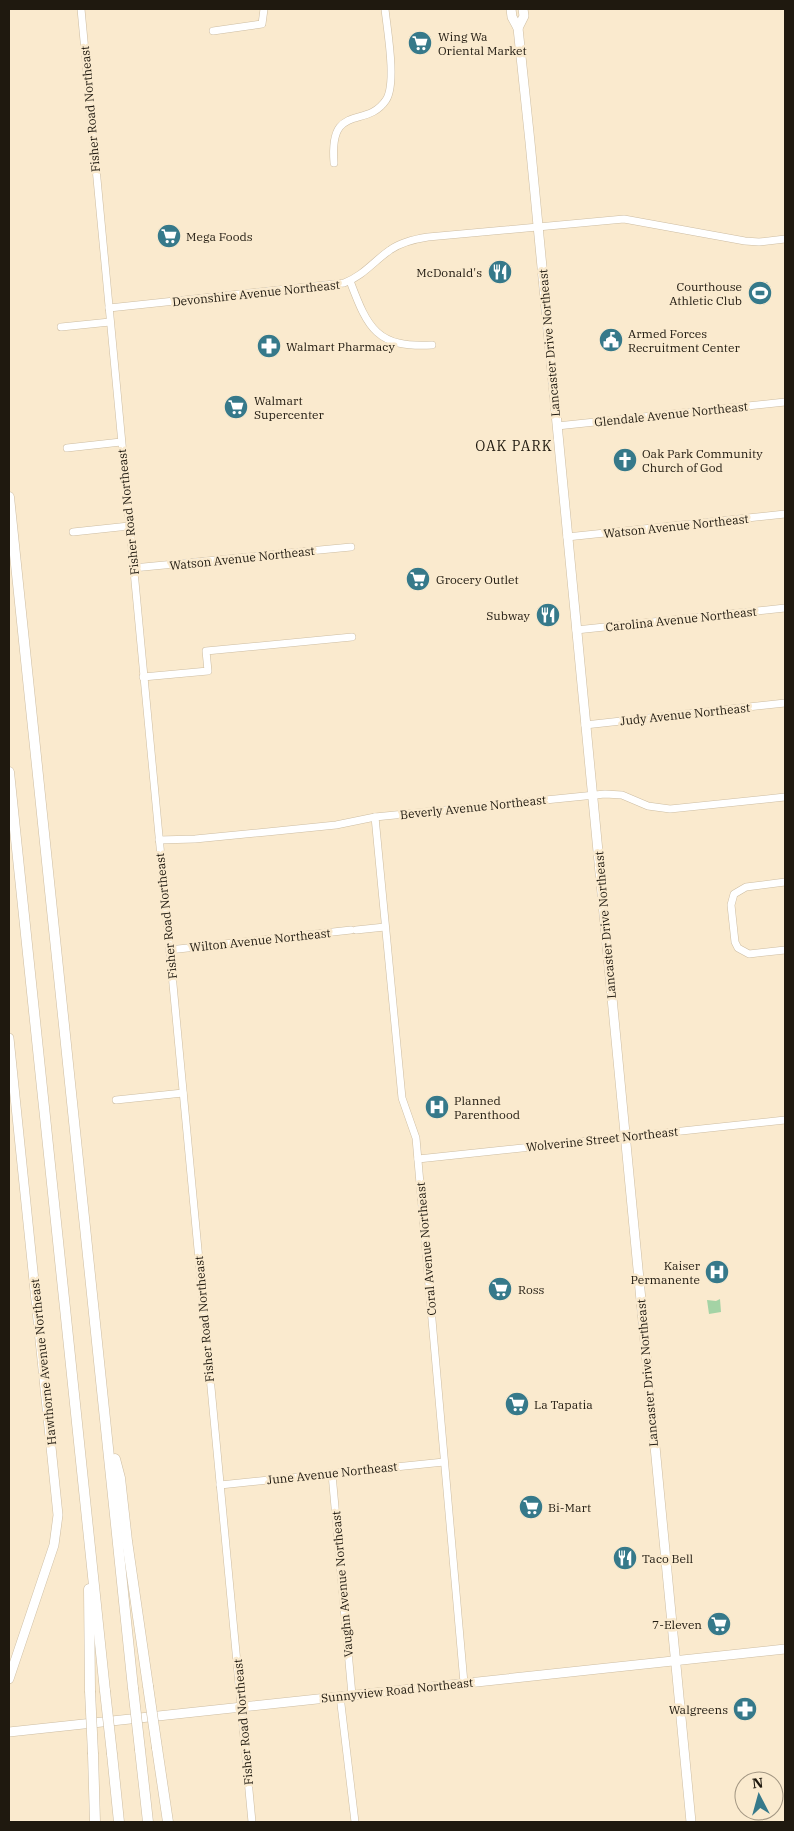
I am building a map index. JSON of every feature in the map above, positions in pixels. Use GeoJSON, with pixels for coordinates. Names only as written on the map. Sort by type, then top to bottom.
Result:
{"type":"FeatureCollection","features":[{"type":"Feature","properties":{"kind":"highway"},"geometry":{"type":"LineString","coordinates":[[9,497],[148,1822]]}},
{"type":"Feature","properties":{"kind":"highway"},"geometry":{"type":"LineString","coordinates":[[9,772],[119,1822]]}},
{"type":"Feature","properties":{"kind":"highway"},"geometry":{"type":"LineString","coordinates":[[105,1414],[120,1478],[127,1541],[168,1822]]}},
{"type":"Feature","properties":{"kind":"highway"},"geometry":{"type":"LineString","coordinates":[[90,1546],[88,1616],[96,1822]]}},
{"type":"Feature","properties":{"kind":"main road","name":"Lancaster Drive Northeast"},"geometry":{"type":"LineString","coordinates":[[511,9],[512,17],[518,28],[538,227],[691,1822]]}},
{"type":"Feature","properties":{"kind":"main road","name":"Lancaster Drive Northeast"},"geometry":{"type":"LineString","coordinates":[[518,28],[524,16],[523,9]]}},
{"type":"Feature","properties":{"kind":"main road","name":"Hawthorne Avenue Northeast"},"geometry":{"type":"LineString","coordinates":[[9,1038],[13,1119],[58,1515],[54,1545],[9,1679]]}},
{"type":"Feature","properties":{"kind":"main road","name":"Sunnyview Road Northeast"},"geometry":{"type":"LineString","coordinates":[[9,1732],[785,1649]]}},
{"type":"Feature","properties":{"kind":"street","name":"Fisher Road Northeast"},"geometry":{"type":"LineString","coordinates":[[81,9],[252,1822]]}},
{"type":"Feature","properties":{"kind":"street"},"geometry":{"type":"LineString","coordinates":[[213,31],[262,24],[264,9]]}},
{"type":"Feature","properties":{"kind":"street"},"geometry":{"type":"LineString","coordinates":[[334,163],[333,146],[336,134],[344,123],[378,108],[387,99],[392,74],[385,9]]}},
{"type":"Feature","properties":{"kind":"street","name":"Devonshire Avenue Northeast"},"geometry":{"type":"LineString","coordinates":[[109,308],[338,284],[358,277],[391,249],[409,241],[428,237],[624,218],[744,242],[785,239]]}},
{"type":"Feature","properties":{"kind":"street"},"geometry":{"type":"LineString","coordinates":[[350,281],[368,321],[383,338],[404,346],[432,345]]}},
{"type":"Feature","properties":{"kind":"street"},"geometry":{"type":"LineString","coordinates":[[61,327],[110,322]]}},
{"type":"Feature","properties":{"kind":"street","name":"Glendale Avenue Northeast"},"geometry":{"type":"LineString","coordinates":[[557,426],[785,402]]}},
{"type":"Feature","properties":{"kind":"street"},"geometry":{"type":"LineString","coordinates":[[67,448],[121,442]]}},
{"type":"Feature","properties":{"kind":"street","name":"Watson Avenue Northeast"},"geometry":{"type":"LineString","coordinates":[[567,537],[785,514]]}},
{"type":"Feature","properties":{"kind":"street"},"geometry":{"type":"LineString","coordinates":[[73,532],[129,526]]}},
{"type":"Feature","properties":{"kind":"street","name":"Watson Avenue Northeast"},"geometry":{"type":"LineString","coordinates":[[133,568],[351,547]]}},
{"type":"Feature","properties":{"kind":"street","name":"Carolina Avenue Northeast"},"geometry":{"type":"LineString","coordinates":[[576,630],[785,608]]}},
{"type":"Feature","properties":{"kind":"street"},"geometry":{"type":"LineString","coordinates":[[143,678],[208,671],[206,651],[352,637]]}},
{"type":"Feature","properties":{"kind":"street","name":"Judy Avenue Northeast"},"geometry":{"type":"LineString","coordinates":[[585,725],[785,703]]}},
{"type":"Feature","properties":{"kind":"street","name":"Beverly Avenue Northeast"},"geometry":{"type":"LineString","coordinates":[[158,840],[195,839],[336,825],[375,817],[592,795],[622,795],[648,806],[670,810],[785,797]]}},
{"type":"Feature","properties":{"kind":"street","name":"Coral Avenue Northeast"},"geometry":{"type":"LineString","coordinates":[[375,817],[402,1098],[415,1134],[418,1159],[464,1683]]}},
{"type":"Feature","properties":{"kind":"street"},"geometry":{"type":"LineString","coordinates":[[785,882],[746,887],[734,894],[731,905],[735,942],[738,948],[755,954],[785,950]]}},
{"type":"Feature","properties":{"kind":"street","name":"Wilton Avenue Northeast"},"geometry":{"type":"LineString","coordinates":[[169,950],[385,927]]}},
{"type":"Feature","properties":{"kind":"street"},"geometry":{"type":"LineString","coordinates":[[116,1100],[183,1093]]}},
{"type":"Feature","properties":{"kind":"street","name":"Wolverine Street Northeast"},"geometry":{"type":"LineString","coordinates":[[418,1159],[785,1120]]}},
{"type":"Feature","properties":{"kind":"street","name":"June Avenue Northeast"},"geometry":{"type":"LineString","coordinates":[[220,1484],[444,1462]]}},
{"type":"Feature","properties":{"kind":"street","name":"Vaughn Avenue Northeast"},"geometry":{"type":"LineString","coordinates":[[332,1474],[352,1695]]}},
{"type":"Feature","properties":{"kind":"street"},"geometry":{"type":"LineString","coordinates":[[340,1696],[355,1822]]}},
{"type":"Feature","properties":{"kind":"green space"},"geometry":{"type":"Polygon","coordinates":[[[720,1299],[721,1312],[709,1314],[707,1300],[716,1301],[720,1299]]]}},
{"type":"Feature","properties":{"kind":"place","name":"Wing Wa Oriental Market"},"geometry":{"type":"Point","coordinates":[420,43]}},
{"type":"Feature","properties":{"kind":"place","name":"Mega Foods"},"geometry":{"type":"Point","coordinates":[169,236]}},
{"type":"Feature","properties":{"kind":"place","name":"McDonald's"},"geometry":{"type":"Point","coordinates":[500,272]}},
{"type":"Feature","properties":{"kind":"place","name":"Courthouse Athletic Club"},"geometry":{"type":"Point","coordinates":[760,293]}},
{"type":"Feature","properties":{"kind":"place","name":"Armed Forces Recruitment Center"},"geometry":{"type":"Point","coordinates":[611,340]}},
{"type":"Feature","properties":{"kind":"place","name":"Walmart Pharmacy"},"geometry":{"type":"Point","coordinates":[269,346]}},
{"type":"Feature","properties":{"kind":"place","name":"Walmart Supercenter"},"geometry":{"type":"Point","coordinates":[236,407]}},
{"type":"Feature","properties":{"kind":"place","name":"Oak Park Community Church of God"},"geometry":{"type":"Point","coordinates":[625,460]}},
{"type":"Feature","properties":{"kind":"place","name":"Grocery Outlet"},"geometry":{"type":"Point","coordinates":[418,579]}},
{"type":"Feature","properties":{"kind":"place","name":"Subway"},"geometry":{"type":"Point","coordinates":[548,615]}},
{"type":"Feature","properties":{"kind":"place","name":"Planned Parenthood"},"geometry":{"type":"Point","coordinates":[437,1107]}},
{"type":"Feature","properties":{"kind":"place","name":"Kaiser Permanente"},"geometry":{"type":"Point","coordinates":[717,1272]}},
{"type":"Feature","properties":{"kind":"place","name":"Ross"},"geometry":{"type":"Point","coordinates":[500,1289]}},
{"type":"Feature","properties":{"kind":"place","name":"La Tapatia"},"geometry":{"type":"Point","coordinates":[517,1404]}},
{"type":"Feature","properties":{"kind":"place","name":"Bi-Mart"},"geometry":{"type":"Point","coordinates":[531,1507]}},
{"type":"Feature","properties":{"kind":"place","name":"Taco Bell"},"geometry":{"type":"Point","coordinates":[625,1558]}},
{"type":"Feature","properties":{"kind":"place","name":"7-Eleven"},"geometry":{"type":"Point","coordinates":[719,1624]}},
{"type":"Feature","properties":{"kind":"place","name":"Walgreens"},"geometry":{"type":"Point","coordinates":[745,1709]}},
{"type":"Feature","properties":{"kind":"district","name":"OAK PARK"},"geometry":{"type":"Point","coordinates":[514,446]}}]}
